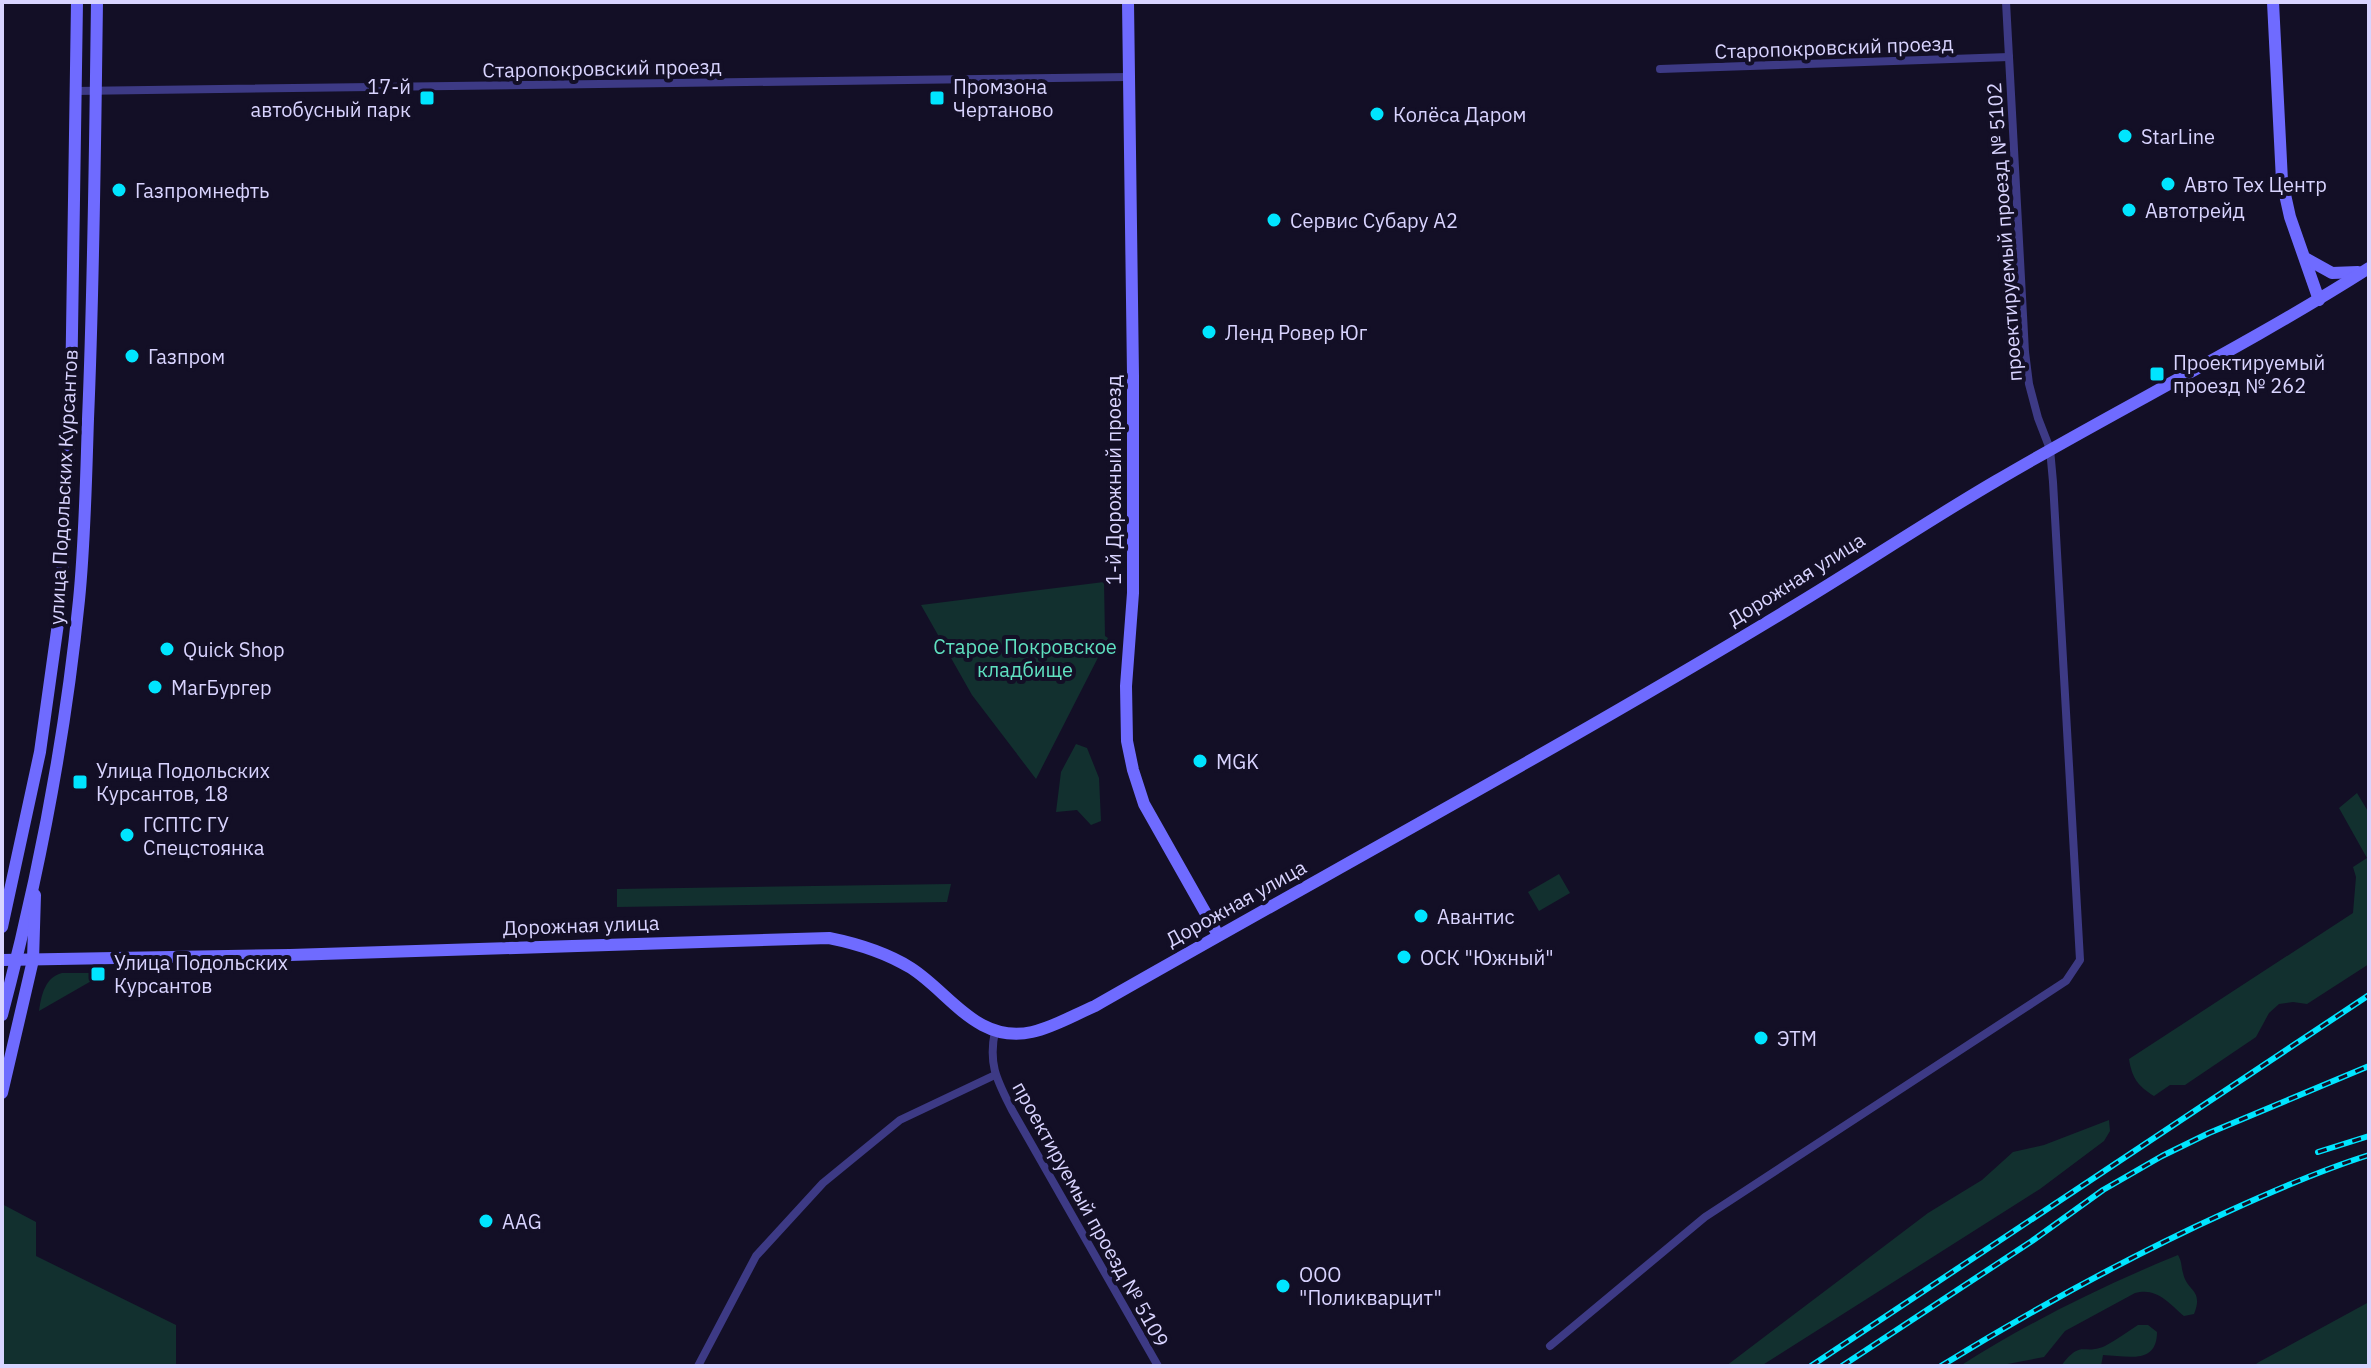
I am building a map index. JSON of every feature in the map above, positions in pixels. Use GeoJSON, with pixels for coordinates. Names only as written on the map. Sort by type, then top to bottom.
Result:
{"type":"FeatureCollection","features":[{"type":"Feature","properties":{"kind":"main road","name":"улица Подольских Курсантов"},"geometry":{"type":"LineString","coordinates":[[2,927],[40,752],[61,602],[71,398],[77,2]]}},
{"type":"Feature","properties":{"kind":"main road","name":"улица Подольских Курсантов"},"geometry":{"type":"LineString","coordinates":[[2,1015],[17,960],[65,714],[83,547],[91,342],[97,2]]}},
{"type":"Feature","properties":{"kind":"main road","name":"1-й Дорожный проезд"},"geometry":{"type":"LineString","coordinates":[[1128,2],[1133,593],[1126,686],[1127,741],[1144,804],[1218,935]]}},
{"type":"Feature","properties":{"kind":"main road"},"geometry":{"type":"LineString","coordinates":[[2273,2],[2282,181],[2319,300]]}},
{"type":"Feature","properties":{"kind":"main road"},"geometry":{"type":"LineString","coordinates":[[2304,258],[2332,273],[2348,274],[2367,269]]}},
{"type":"Feature","properties":{"kind":"main road","name":"Дорожная улица"},"geometry":{"type":"LineString","coordinates":[[2,960],[829,938],[862,944],[890,956],[914,970],[978,1024],[1010,1034],[1030,1033],[1095,1006],[1407,831],[1791,608],[1911,531],[2050,449],[2319,300],[2367,269]]}},
{"type":"Feature","properties":{"kind":"main road"},"geometry":{"type":"LineString","coordinates":[[2,1093],[33,960],[36,868]]}},
{"type":"Feature","properties":{"kind":"street","name":"проектируемый проезд № 5102"},"geometry":{"type":"LineString","coordinates":[[1550,1346],[1705,1217],[2066,981],[2080,960],[2050,449],[2035,406],[2025,352],[2006,2]]}},
{"type":"Feature","properties":{"kind":"street","name":"Старопокровский проезд"},"geometry":{"type":"LineString","coordinates":[[1660,69],[2009,57]]}},
{"type":"Feature","properties":{"kind":"street","name":"Старопокровский проезд"},"geometry":{"type":"LineString","coordinates":[[75,91],[1129,77]]}},
{"type":"Feature","properties":{"kind":"street","name":"проектируемый проезд № 5109"},"geometry":{"type":"LineString","coordinates":[[995,1031],[990,1054],[995,1075],[1019,1124],[1158,1366]]}},
{"type":"Feature","properties":{"kind":"street"},"geometry":{"type":"LineString","coordinates":[[698,1366],[756,1256],[823,1183],[900,1120],[995,1075]]}},
{"type":"Feature","properties":{"kind":"green space","name":"Старое Покровское кладбище"},"geometry":{"type":"Polygon","coordinates":[[[1104,582],[1105,636],[1108,638],[1036,779],[972,695],[921,605],[1104,582]]]}},
{"type":"Feature","properties":{"kind":"green space"},"geometry":{"type":"Polygon","coordinates":[[[1076,744],[1087,748],[1099,778],[1101,821],[1091,825],[1077,810],[1056,812],[1061,772],[1076,744]]]}},
{"type":"Feature","properties":{"kind":"green space"},"geometry":{"type":"Polygon","coordinates":[[[2357,793],[2369,813],[2369,964],[2307,1004],[2279,1004],[2269,1013],[2256,1037],[2185,1085],[2170,1085],[2154,1096],[2148,1092],[2134,1076],[2129,1059],[2353,913],[2356,877],[2353,867],[2367,858],[2339,808],[2357,793]]]}},
{"type":"Feature","properties":{"kind":"green space"},"geometry":{"type":"Polygon","coordinates":[[[1559,874],[1570,893],[1539,911],[1528,892],[1559,874]]]}},
{"type":"Feature","properties":{"kind":"green space"},"geometry":{"type":"Polygon","coordinates":[[[951,884],[947,902],[617,907],[617,889],[951,884]]]}},
{"type":"Feature","properties":{"kind":"green space"},"geometry":{"type":"Polygon","coordinates":[[[62,973],[97,973],[100,976],[39,1011],[48,983],[62,973]]]}},
{"type":"Feature","properties":{"kind":"green space"},"geometry":{"type":"Polygon","coordinates":[[[2109,1120],[2110,1131],[2104,1141],[2040,1189],[1761,1366],[1726,1366],[1928,1213],[1982,1180],[2013,1152],[2044,1145],[2109,1120]]]}},
{"type":"Feature","properties":{"kind":"green space"},"geometry":{"type":"Polygon","coordinates":[[[2,1204],[36,1222],[36,1256],[176,1325],[176,1366],[2,1366],[2,1204]]]}},
{"type":"Feature","properties":{"kind":"green space"},"geometry":{"type":"Polygon","coordinates":[[[2178,1255],[2185,1279],[2196,1295],[2194,1314],[2184,1316],[2156,1294],[2135,1293],[2065,1331],[2044,1357],[1997,1366],[1960,1366],[2066,1306],[2178,1255]]]}},
{"type":"Feature","properties":{"kind":"green space"},"geometry":{"type":"Polygon","coordinates":[[[2369,1302],[2369,1366],[2253,1366],[2259,1362],[2369,1302]]]}},
{"type":"Feature","properties":{"kind":"green space"},"geometry":{"type":"Polygon","coordinates":[[[2138,1325],[2148,1325],[2157,1332],[2156,1343],[2146,1354],[2131,1357],[2103,1355],[2101,1366],[2061,1366],[2074,1352],[2098,1349],[2138,1325]]]}},
{"type":"Feature","properties":{"kind":"railway"},"geometry":{"type":"LineString","coordinates":[[1811,1366],[2369,995]]}},
{"type":"Feature","properties":{"kind":"railway"},"geometry":{"type":"LineString","coordinates":[[1842,1366],[2032,1241],[2103,1190],[2162,1156],[2369,1066]]}},
{"type":"Feature","properties":{"kind":"railway"},"geometry":{"type":"LineString","coordinates":[[2318,1152],[2369,1136]]}},
{"type":"Feature","properties":{"kind":"railway"},"geometry":{"type":"LineString","coordinates":[[1941,1366],[2046,1304],[2154,1247],[2279,1189],[2369,1155]]}},
{"type":"Feature","properties":{"kind":"place","name":"17-й автобусный парк"},"geometry":{"type":"Point","coordinates":[427,98]}},
{"type":"Feature","properties":{"kind":"place","name":"Промзона Чертаново"},"geometry":{"type":"Point","coordinates":[937,98]}},
{"type":"Feature","properties":{"kind":"place","name":"Колёса Даром"},"geometry":{"type":"Point","coordinates":[1377,114]}},
{"type":"Feature","properties":{"kind":"place","name":"StarLine"},"geometry":{"type":"Point","coordinates":[2125,136]}},
{"type":"Feature","properties":{"kind":"place","name":"Авто Тех Центр"},"geometry":{"type":"Point","coordinates":[2168,184]}},
{"type":"Feature","properties":{"kind":"place","name":"Газпромнефть"},"geometry":{"type":"Point","coordinates":[119,190]}},
{"type":"Feature","properties":{"kind":"place","name":"Автотрейд"},"geometry":{"type":"Point","coordinates":[2129,210]}},
{"type":"Feature","properties":{"kind":"place","name":"Сервис Субару А2"},"geometry":{"type":"Point","coordinates":[1274,220]}},
{"type":"Feature","properties":{"kind":"place","name":"Ленд Ровер Юг"},"geometry":{"type":"Point","coordinates":[1209,332]}},
{"type":"Feature","properties":{"kind":"place","name":"Газпром"},"geometry":{"type":"Point","coordinates":[132,356]}},
{"type":"Feature","properties":{"kind":"place","name":"Проектируемый проезд № 262"},"geometry":{"type":"Point","coordinates":[2157,374]}},
{"type":"Feature","properties":{"kind":"place","name":"Quick Shop"},"geometry":{"type":"Point","coordinates":[167,649]}},
{"type":"Feature","properties":{"kind":"place","name":"МагБургер"},"geometry":{"type":"Point","coordinates":[155,687]}},
{"type":"Feature","properties":{"kind":"place","name":"MGK"},"geometry":{"type":"Point","coordinates":[1200,761]}},
{"type":"Feature","properties":{"kind":"place","name":"Улица Подольских Курсантов, 18"},"geometry":{"type":"Point","coordinates":[80,782]}},
{"type":"Feature","properties":{"kind":"place","name":"ГСПТС ГУ Спецстоянка"},"geometry":{"type":"Point","coordinates":[127,835]}},
{"type":"Feature","properties":{"kind":"place","name":"Авантис"},"geometry":{"type":"Point","coordinates":[1421,916]}},
{"type":"Feature","properties":{"kind":"place","name":"ОСК \"Южный\""},"geometry":{"type":"Point","coordinates":[1404,957]}},
{"type":"Feature","properties":{"kind":"place","name":"Улица Подольских Курсантов"},"geometry":{"type":"Point","coordinates":[98,974]}},
{"type":"Feature","properties":{"kind":"place","name":"ЭТМ"},"geometry":{"type":"Point","coordinates":[1761,1038]}},
{"type":"Feature","properties":{"kind":"place","name":"AAG"},"geometry":{"type":"Point","coordinates":[486,1221]}},
{"type":"Feature","properties":{"kind":"place","name":"ООО \"Поликварцит\""},"geometry":{"type":"Point","coordinates":[1283,1286]}}]}
